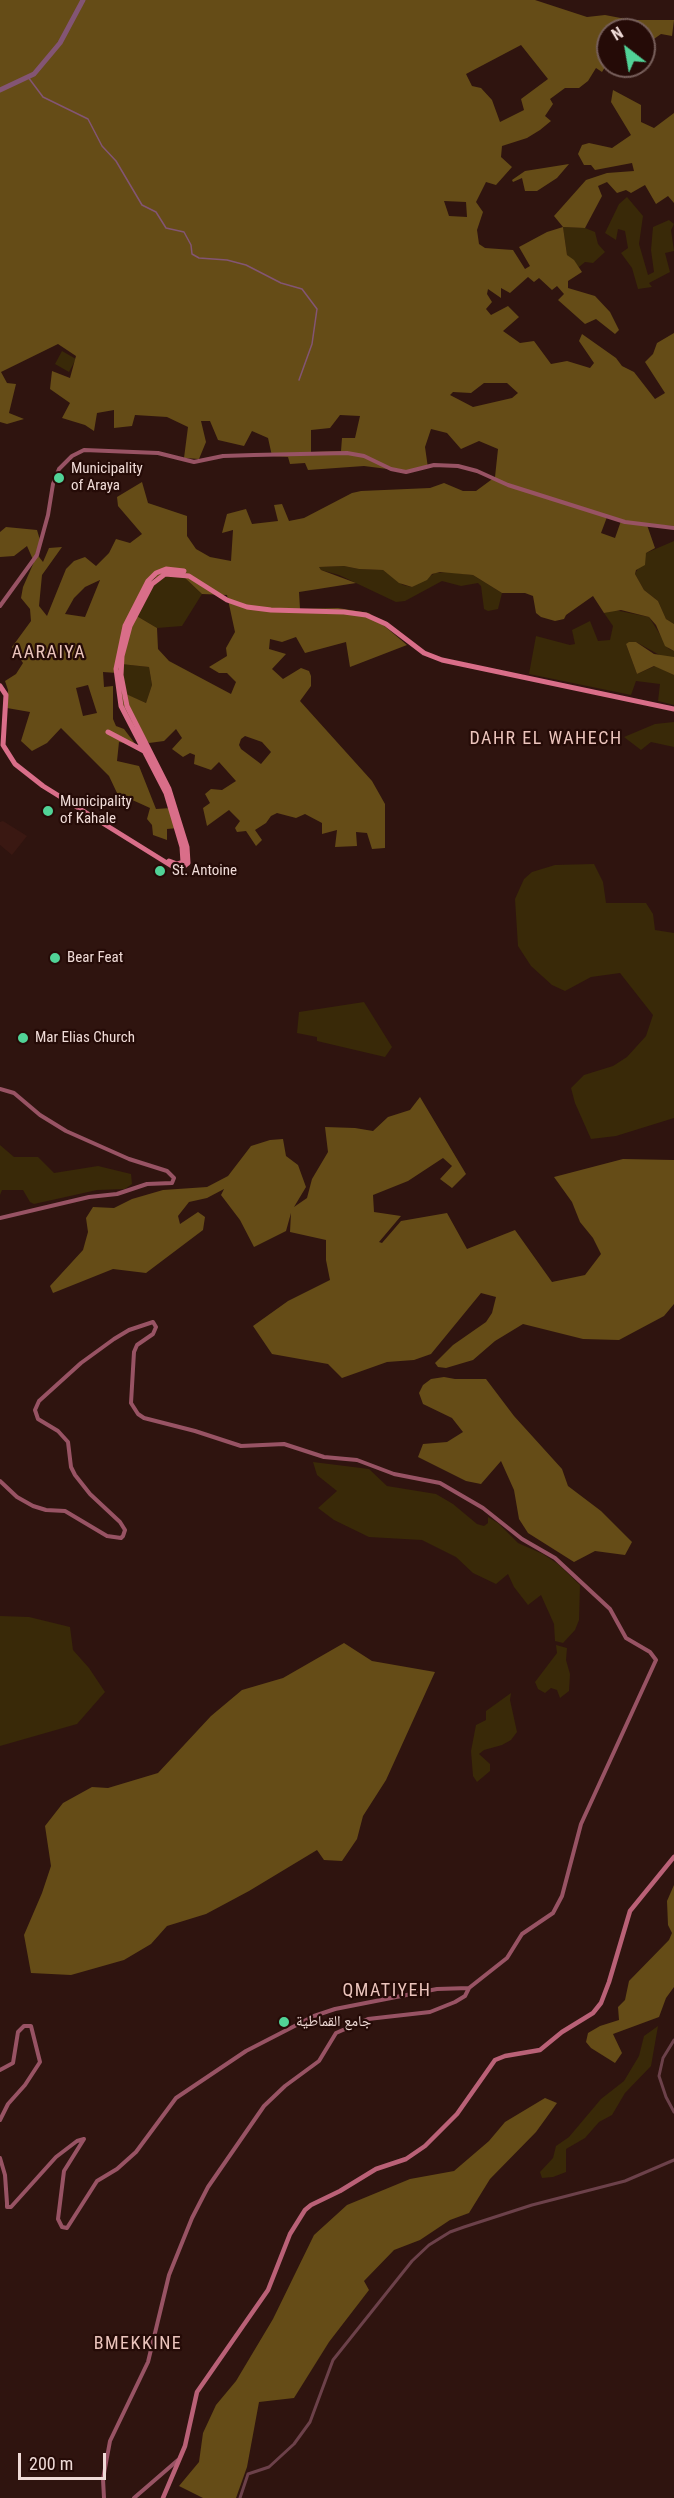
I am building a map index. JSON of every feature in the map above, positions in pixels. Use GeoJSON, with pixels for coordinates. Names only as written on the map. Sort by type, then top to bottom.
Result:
{"type":"FeatureCollection","features":[{"type":"Feature","properties":{"kind":"highway"},"geometry":{"type":"LineString","coordinates":[[4,735],[12,756],[25,771],[160,856],[173,863],[183,862],[184,855],[161,782],[121,706],[117,686],[117,660],[122,634],[132,609],[152,576],[172,569],[190,574],[228,598],[243,603],[365,612],[381,618],[422,649],[443,657],[674,707]]}},
{"type":"Feature","properties":{"kind":"highway"},"geometry":{"type":"LineString","coordinates":[[0,686],[6,695],[3,745],[9,757],[30,777],[175,868],[186,866],[189,858],[187,846],[162,774],[128,710],[121,675],[125,643],[134,616],[152,584],[161,575],[169,573],[189,576],[227,600],[247,607],[366,615],[386,624],[424,653],[442,660],[674,707]]}},
{"type":"Feature","properties":{"kind":"highway"},"geometry":{"type":"LineString","coordinates":[[141,745],[108,732],[144,751]]}},
{"type":"Feature","properties":{"kind":"highway"},"geometry":{"type":"LineString","coordinates":[[130,741],[134,733]]}},
{"type":"Feature","properties":{"kind":"main road"},"geometry":{"type":"LineString","coordinates":[[0,606],[37,555],[48,515],[53,484],[59,469],[72,456],[86,450],[158,453],[194,462],[223,456],[254,454],[347,453],[360,455],[391,469],[406,472],[434,465],[458,466],[477,471],[508,485],[625,522],[674,528]]}},
{"type":"Feature","properties":{"kind":"main road"},"geometry":{"type":"LineString","coordinates":[[0,1089],[14,1093],[40,1115],[66,1131],[129,1159],[167,1170],[173,1175],[174,1180],[168,1184],[147,1184],[117,1194],[52,1204],[0,1218]]}},
{"type":"Feature","properties":{"kind":"main road"},"geometry":{"type":"LineString","coordinates":[[0,1481],[16,1497],[33,1506],[46,1510],[65,1511],[107,1536],[121,1538],[123,1536],[125,1530],[120,1522],[75,1475],[71,1467],[68,1442],[58,1431],[38,1419],[35,1410],[39,1401],[81,1363],[114,1338],[129,1329],[153,1322],[156,1327],[153,1334],[137,1345],[134,1352],[131,1403],[138,1414],[144,1418],[241,1446],[284,1444],[324,1457],[357,1460],[394,1474],[440,1483],[483,1508],[522,1539],[562,1564],[615,1614],[626,1638],[652,1654],[655,1663],[581,1824],[562,1896],[553,1913],[522,1934],[507,1958],[469,1988],[465,1996],[437,2010],[413,2015],[374,2017],[343,2029],[333,2037],[319,2061],[285,2086],[257,2114],[200,2200],[178,2249],[164,2294],[148,2362],[110,2441],[103,2479],[104,2498]]}},
{"type":"Feature","properties":{"kind":"main road"},"geometry":{"type":"LineString","coordinates":[[164,2498],[181,2458],[197,2392],[268,2290],[290,2234],[304,2210],[381,2166],[406,2159],[424,2146],[457,2114],[492,2062],[506,2056],[540,2050],[562,2032],[593,2013],[601,2003],[609,1982],[630,1911],[674,1857]]}},
{"type":"Feature","properties":{"kind":"main road"},"geometry":{"type":"LineString","coordinates":[[0,2158],[5,2175],[6,2203],[7,2207],[11,2207],[56,2157],[80,2139],[85,2140],[64,2171],[58,2217],[60,2225],[67,2228],[97,2181],[117,2169],[136,2152],[176,2098],[246,2050],[319,2014],[335,2009],[437,1989],[469,1988]]}},
{"type":"Feature","properties":{"kind":"main road"},"geometry":{"type":"LineString","coordinates":[[0,2070],[13,2063],[18,2032],[24,2026],[31,2026],[40,2062],[25,2085],[8,2104],[0,2120]]}},
{"type":"Feature","properties":{"kind":"main road"},"geometry":{"type":"LineString","coordinates":[[134,2498],[181,2458]]}},
{"type":"Feature","properties":{"kind":"street"},"geometry":{"type":"LineString","coordinates":[[674,2040],[663,2058],[659,2076],[674,2112]]}},
{"type":"Feature","properties":{"kind":"street"},"geometry":{"type":"LineString","coordinates":[[240,2498],[248,2474],[269,2466],[294,2444],[310,2422],[333,2360],[412,2261],[429,2245],[454,2230],[532,2205],[625,2181],[674,2160]]}},
{"type":"Feature","properties":{"kind":"shaded area"},"geometry":{"type":"Polygon","coordinates":[[[0,0],[535,0],[587,17],[605,15],[621,18],[596,18],[596,68],[588,81],[579,88],[565,88],[550,99],[553,104],[545,116],[551,121],[527,138],[502,146],[501,157],[512,167],[496,185],[486,182],[476,202],[483,212],[477,230],[479,244],[485,248],[513,250],[525,269],[530,266],[519,247],[547,232],[563,227],[567,255],[574,260],[582,272],[568,281],[568,288],[595,296],[610,312],[619,330],[615,334],[596,319],[585,324],[558,300],[564,294],[557,286],[552,290],[539,278],[534,282],[528,277],[510,293],[501,288],[501,298],[488,289],[487,294],[492,302],[486,309],[491,315],[508,306],[519,317],[503,331],[520,343],[534,341],[551,364],[567,361],[590,368],[594,363],[579,341],[582,334],[616,358],[622,366],[634,372],[655,399],[665,393],[645,362],[653,354],[657,343],[674,333],[674,526],[647,525],[655,548],[646,553],[645,565],[636,570],[635,574],[644,590],[658,601],[666,619],[674,624],[674,651],[665,646],[656,625],[649,617],[621,610],[604,613],[593,596],[566,615],[564,619],[555,621],[536,613],[533,596],[525,593],[502,593],[473,575],[440,572],[432,574],[427,580],[412,587],[399,583],[383,570],[344,566],[319,567],[321,570],[356,583],[299,592],[300,609],[338,608],[369,613],[407,645],[350,667],[346,642],[305,653],[296,637],[282,642],[270,639],[269,649],[286,654],[272,669],[283,679],[301,668],[309,671],[311,686],[300,701],[372,781],[385,804],[385,848],[372,849],[367,833],[356,832],[357,846],[335,847],[337,830],[322,834],[322,823],[305,814],[296,818],[277,813],[271,816],[266,823],[255,830],[262,840],[256,846],[246,831],[237,832],[235,828],[240,821],[229,810],[207,826],[203,808],[210,803],[205,794],[211,789],[222,790],[236,781],[219,762],[211,770],[194,764],[195,755],[190,753],[183,757],[172,749],[182,738],[176,729],[164,741],[149,743],[133,726],[123,706],[117,673],[103,672],[104,687],[113,686],[113,719],[116,726],[124,729],[136,745],[119,742],[117,761],[139,766],[156,809],[171,808],[178,828],[167,829],[167,840],[153,835],[152,825],[147,819],[150,808],[117,793],[109,776],[61,728],[47,743],[32,751],[21,741],[30,712],[7,708],[8,690],[5,681],[16,674],[23,663],[12,647],[31,621],[30,609],[21,598],[23,587],[34,562],[27,546],[14,556],[0,557],[0,532],[6,527],[37,530],[40,540],[36,553],[43,562],[49,548],[62,547],[42,575],[39,606],[47,616],[66,569],[74,561],[85,557],[96,566],[109,553],[116,539],[130,543],[142,534],[118,506],[117,497],[142,482],[148,503],[187,516],[187,536],[196,549],[210,557],[231,561],[233,530],[222,533],[227,514],[246,509],[252,524],[278,521],[274,505],[282,504],[289,521],[304,518],[352,493],[361,491],[430,488],[444,483],[463,491],[476,491],[495,477],[498,449],[479,441],[461,449],[447,433],[431,429],[425,447],[428,468],[403,471],[364,466],[308,470],[305,463],[290,464],[288,457],[272,456],[268,438],[252,431],[244,446],[218,440],[210,421],[201,421],[206,442],[199,459],[184,458],[188,427],[167,417],[135,415],[132,426],[114,428],[114,410],[97,413],[94,431],[85,425],[62,418],[70,403],[50,389],[52,371],[70,378],[76,356],[58,344],[1,372],[7,383],[16,384],[9,413],[24,419],[7,424],[0,422],[0,0]],[[521,45],[466,74],[472,86],[481,88],[492,100],[500,122],[524,110],[521,99],[548,79],[521,45]],[[444,201],[449,216],[467,217],[466,202],[444,201]],[[484,383],[471,393],[453,392],[450,395],[473,407],[512,398],[518,393],[507,383],[484,383]],[[340,415],[330,428],[311,430],[311,452],[341,451],[342,438],[355,438],[360,416],[340,415]],[[607,517],[601,533],[615,538],[621,521],[607,517]],[[163,576],[150,579],[135,615],[157,628],[158,649],[169,661],[231,694],[236,682],[227,673],[219,673],[209,667],[227,656],[226,648],[235,632],[227,595],[202,594],[184,577],[163,576]],[[100,580],[85,587],[74,598],[65,614],[85,617],[100,580]],[[121,664],[126,694],[146,703],[152,685],[149,667],[121,664]],[[88,685],[76,688],[83,716],[97,713],[88,685]],[[245,736],[239,745],[261,764],[271,752],[262,742],[245,736]]]}},
{"type":"Feature","properties":{"kind":"shaded area"},"geometry":{"type":"Polygon","coordinates":[[[656,20],[674,20],[672,36],[661,34],[656,38],[656,20]]]}},
{"type":"Feature","properties":{"kind":"shaded area"},"geometry":{"type":"Polygon","coordinates":[[[613,90],[641,105],[641,122],[654,128],[674,113],[674,203],[668,196],[656,204],[645,185],[631,193],[626,190],[617,193],[607,182],[598,186],[602,196],[585,228],[563,227],[554,216],[586,180],[607,173],[634,171],[632,163],[595,170],[591,165],[584,165],[578,154],[582,145],[589,143],[612,148],[631,135],[611,102],[613,90]]]}},
{"type":"Feature","properties":{"kind":"shaded area"},"geometry":{"type":"Polygon","coordinates":[[[569,164],[557,178],[537,191],[525,191],[522,178],[513,182],[512,180],[525,171],[569,164]]]}},
{"type":"Feature","properties":{"kind":"shaded area"},"geometry":{"type":"Polygon","coordinates":[[[627,197],[643,216],[639,244],[648,275],[654,272],[651,250],[653,227],[669,220],[674,224],[671,230],[674,251],[665,253],[670,272],[649,283],[652,287],[638,289],[632,268],[621,253],[628,248],[625,231],[618,229],[616,240],[605,233],[619,204],[627,197]]]}},
{"type":"Feature","properties":{"kind":"shaded area"},"geometry":{"type":"Polygon","coordinates":[[[563,227],[585,228],[595,232],[598,244],[605,252],[593,263],[585,262],[579,267],[567,255],[563,227]]]}},
{"type":"Feature","properties":{"kind":"shaded area"},"geometry":{"type":"Polygon","coordinates":[[[62,351],[76,359],[69,372],[55,364],[62,351]]]}},
{"type":"Feature","properties":{"kind":"shaded area"},"geometry":{"type":"Polygon","coordinates":[[[674,541],[674,624],[666,619],[658,601],[644,590],[635,574],[646,553],[674,541]]]}},
{"type":"Feature","properties":{"kind":"shaded area"},"geometry":{"type":"Polygon","coordinates":[[[344,566],[383,570],[403,585],[412,587],[435,573],[473,575],[502,593],[498,609],[488,611],[484,609],[481,586],[478,583],[461,586],[442,581],[405,601],[396,602],[339,575],[321,570],[319,567],[344,566]]]}},
{"type":"Feature","properties":{"kind":"shaded area"},"geometry":{"type":"Polygon","coordinates":[[[163,576],[184,577],[202,594],[182,626],[157,628],[135,615],[150,579],[163,576]]]}},
{"type":"Feature","properties":{"kind":"shaded area"},"geometry":{"type":"Polygon","coordinates":[[[615,610],[649,617],[669,649],[674,651],[674,657],[663,657],[636,642],[626,644],[637,674],[655,666],[674,675],[674,705],[658,701],[660,684],[636,681],[631,695],[529,674],[536,636],[570,645],[575,644],[572,630],[590,621],[598,641],[610,640],[613,626],[604,613],[615,610]]]}},
{"type":"Feature","properties":{"kind":"shaded area"},"geometry":{"type":"Polygon","coordinates":[[[636,642],[654,654],[674,657],[674,675],[654,666],[637,674],[626,644],[636,642]]]}},
{"type":"Feature","properties":{"kind":"shaded area"},"geometry":{"type":"Polygon","coordinates":[[[121,664],[149,667],[152,685],[146,703],[125,694],[121,664]]]}},
{"type":"Feature","properties":{"kind":"shaded area"},"geometry":{"type":"Polygon","coordinates":[[[674,722],[674,747],[651,742],[641,750],[624,737],[655,724],[674,722]]]}},
{"type":"Feature","properties":{"kind":"shaded area"},"geometry":{"type":"Polygon","coordinates":[[[3,821],[27,836],[12,855],[0,845],[0,822],[3,821]]]}},
{"type":"Feature","properties":{"kind":"shaded area"},"geometry":{"type":"Polygon","coordinates":[[[594,864],[603,882],[606,903],[646,903],[653,914],[655,930],[674,933],[674,1118],[616,1136],[591,1139],[571,1088],[584,1075],[613,1066],[627,1057],[646,1036],[653,1015],[620,973],[591,977],[565,991],[552,985],[531,966],[518,946],[515,899],[524,879],[532,872],[555,865],[594,864]]]}},
{"type":"Feature","properties":{"kind":"shaded area"},"geometry":{"type":"Polygon","coordinates":[[[364,1002],[392,1047],[385,1057],[317,1041],[317,1037],[297,1033],[299,1012],[364,1002]]]}},
{"type":"Feature","properties":{"kind":"shaded area"},"geometry":{"type":"Polygon","coordinates":[[[420,1097],[466,1174],[452,1188],[440,1179],[452,1166],[443,1158],[408,1181],[373,1195],[374,1212],[401,1216],[379,1242],[382,1243],[401,1221],[447,1213],[467,1249],[515,1230],[552,1282],[585,1275],[601,1254],[593,1238],[580,1222],[572,1202],[554,1177],[623,1159],[674,1160],[674,1304],[664,1316],[619,1340],[583,1339],[523,1324],[495,1341],[473,1360],[446,1368],[438,1367],[435,1363],[453,1345],[486,1322],[492,1313],[496,1297],[481,1293],[431,1354],[414,1360],[387,1362],[342,1378],[328,1364],[272,1354],[253,1326],[288,1301],[330,1280],[326,1260],[326,1240],[290,1232],[291,1213],[286,1231],[254,1247],[240,1220],[221,1195],[224,1189],[207,1198],[189,1202],[178,1216],[180,1224],[198,1212],[205,1217],[203,1230],[146,1273],[113,1269],[53,1293],[50,1286],[83,1250],[88,1232],[86,1218],[93,1207],[114,1208],[132,1199],[163,1190],[207,1187],[228,1176],[251,1146],[270,1140],[283,1139],[286,1156],[298,1165],[306,1187],[294,1207],[307,1198],[312,1179],[328,1152],[325,1127],[373,1131],[388,1117],[410,1110],[420,1097]]]}},
{"type":"Feature","properties":{"kind":"shaded area"},"geometry":{"type":"Polygon","coordinates":[[[0,1145],[14,1157],[38,1157],[54,1173],[98,1166],[131,1174],[132,1184],[125,1189],[97,1190],[34,1204],[30,1202],[23,1190],[2,1190],[0,1195],[0,1145]]]}},
{"type":"Feature","properties":{"kind":"shaded area"},"geometry":{"type":"Polygon","coordinates":[[[444,1377],[486,1379],[514,1416],[562,1469],[568,1486],[601,1511],[632,1542],[625,1555],[595,1551],[574,1562],[528,1533],[519,1519],[514,1490],[501,1461],[481,1484],[466,1481],[418,1457],[423,1444],[447,1442],[463,1432],[452,1418],[423,1404],[419,1393],[423,1385],[431,1379],[444,1377]]]}},
{"type":"Feature","properties":{"kind":"shaded area"},"geometry":{"type":"Polygon","coordinates":[[[313,1462],[369,1469],[387,1486],[436,1494],[453,1504],[477,1524],[484,1526],[488,1523],[488,1517],[498,1523],[518,1543],[543,1554],[558,1564],[580,1585],[579,1620],[575,1630],[563,1643],[555,1641],[554,1624],[541,1595],[528,1605],[514,1587],[508,1574],[496,1584],[473,1573],[456,1557],[422,1540],[369,1537],[334,1520],[318,1508],[337,1491],[317,1475],[313,1462]]]}},
{"type":"Feature","properties":{"kind":"shaded area"},"geometry":{"type":"Polygon","coordinates":[[[0,1616],[29,1617],[70,1627],[73,1650],[89,1668],[105,1692],[77,1724],[0,1746],[0,1616]]]}},
{"type":"Feature","properties":{"kind":"shaded area"},"geometry":{"type":"Polygon","coordinates":[[[344,1643],[372,1661],[435,1672],[386,1780],[363,1816],[357,1839],[342,1861],[324,1860],[317,1850],[206,1914],[167,1926],[151,1944],[124,1960],[71,1975],[31,1973],[24,1935],[51,1866],[45,1826],[63,1803],[92,1787],[108,1788],[158,1773],[211,1716],[242,1690],[283,1678],[344,1643]]]}},
{"type":"Feature","properties":{"kind":"shaded area"},"geometry":{"type":"Polygon","coordinates":[[[556,1645],[567,1648],[566,1660],[570,1674],[569,1691],[560,1698],[557,1690],[551,1688],[545,1693],[538,1689],[535,1682],[557,1653],[556,1645]]]}},
{"type":"Feature","properties":{"kind":"shaded area"},"geometry":{"type":"Polygon","coordinates":[[[511,1693],[510,1700],[517,1732],[511,1740],[479,1754],[490,1764],[490,1771],[477,1782],[473,1776],[471,1751],[476,1725],[486,1720],[486,1711],[511,1693]]]}},
{"type":"Feature","properties":{"kind":"shaded area"},"geometry":{"type":"Polygon","coordinates":[[[674,1885],[674,1987],[666,1998],[659,2017],[613,2034],[622,2053],[615,2063],[591,2048],[586,2042],[588,2033],[600,2026],[619,2020],[618,2007],[625,2000],[629,1981],[669,1940],[672,1933],[668,1925],[667,1901],[674,1885]]]}},
{"type":"Feature","properties":{"kind":"shaded area"},"geometry":{"type":"Polygon","coordinates":[[[658,2026],[651,2066],[625,2093],[612,2115],[599,2122],[585,2138],[566,2149],[566,2172],[542,2178],[540,2172],[553,2158],[556,2146],[569,2137],[601,2099],[624,2081],[639,2056],[644,2036],[658,2026]]]}},
{"type":"Feature","properties":{"kind":"shaded area"},"geometry":{"type":"Polygon","coordinates":[[[545,2098],[557,2103],[536,2132],[490,2179],[469,2213],[450,2220],[420,2240],[394,2250],[364,2281],[369,2290],[329,2342],[294,2398],[259,2402],[247,2467],[236,2498],[203,2498],[179,2486],[199,2462],[203,2433],[216,2405],[236,2381],[273,2319],[314,2235],[347,2205],[410,2179],[454,2171],[489,2141],[505,2122],[545,2098]]]}},
{"type":"Feature","properties":{"kind":"waterway"},"geometry":{"type":"LineString","coordinates":[[0,90],[34,74],[60,43],[83,0]]}},
{"type":"Feature","properties":{"kind":"waterway"},"geometry":{"type":"LineString","coordinates":[[28,77],[43,97],[88,119],[102,146],[116,161],[142,205],[156,212],[166,228],[184,232],[191,245],[192,254],[199,258],[227,260],[246,265],[281,283],[302,289],[317,309],[312,344],[299,380]]}},
{"type":"Feature","properties":{"kind":"place","name":"Municipality of Araya"},"geometry":{"type":"Point","coordinates":[59,478]}},
{"type":"Feature","properties":{"kind":"place","name":"Municipality of Kahale"},"geometry":{"type":"Point","coordinates":[48,811]}},
{"type":"Feature","properties":{"kind":"place","name":"St. Antoine"},"geometry":{"type":"Point","coordinates":[160,871]}},
{"type":"Feature","properties":{"kind":"place","name":"Bear Feat"},"geometry":{"type":"Point","coordinates":[55,958]}},
{"type":"Feature","properties":{"kind":"place","name":"Mar Elias Church"},"geometry":{"type":"Point","coordinates":[23,1038]}},
{"type":"Feature","properties":{"kind":"place","name":"جامع القماطية"},"geometry":{"type":"Point","coordinates":[284,2022]}},
{"type":"Feature","properties":{"kind":"district","name":"AARAIYA"},"geometry":{"type":"Point","coordinates":[49,653]}},
{"type":"Feature","properties":{"kind":"district","name":"DAHR EL WAHECH"},"geometry":{"type":"Point","coordinates":[546,739]}},
{"type":"Feature","properties":{"kind":"district","name":"QMATIYEH"},"geometry":{"type":"Point","coordinates":[387,1991]}},
{"type":"Feature","properties":{"kind":"district","name":"BMEKKINE"},"geometry":{"type":"Point","coordinates":[138,2344]}}]}
